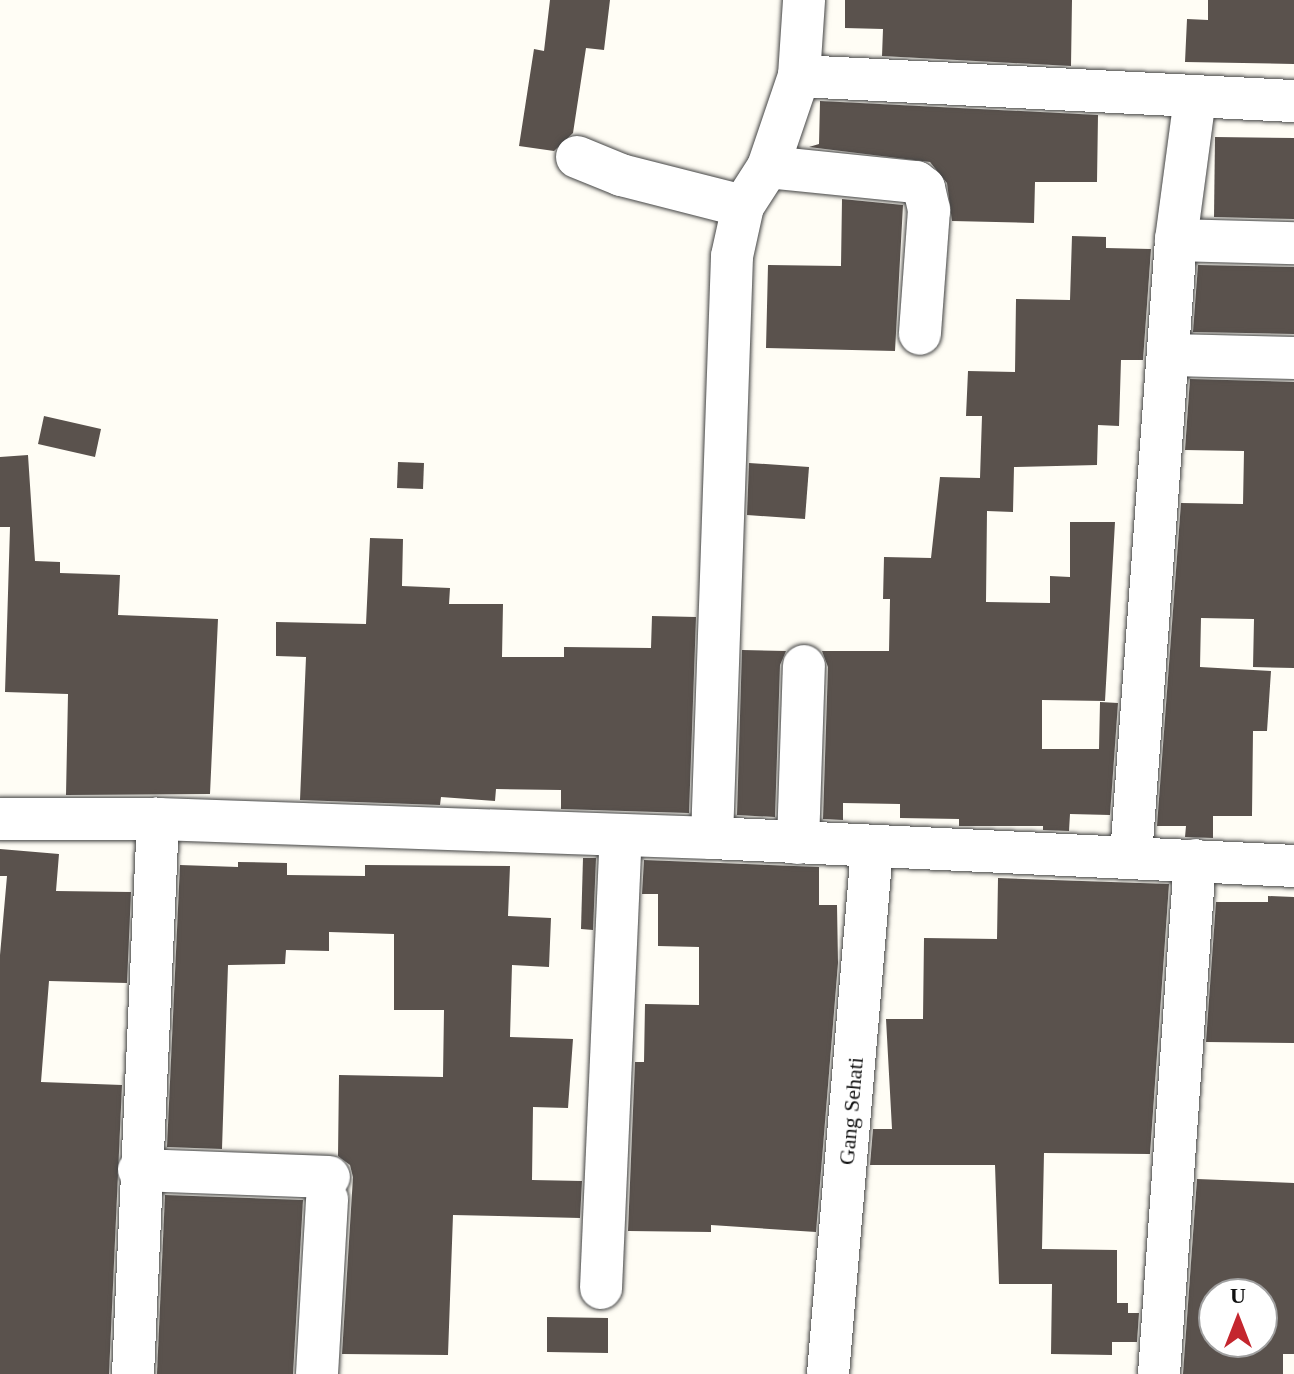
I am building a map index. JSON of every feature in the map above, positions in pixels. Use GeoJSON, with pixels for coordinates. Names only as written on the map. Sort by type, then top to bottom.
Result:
{"type":"FeatureCollection","features":[{"type":"Feature","properties":{"kind":"street"},"geometry":{"type":"LineString","coordinates":[[712,838],[732,256],[743,206],[768,167],[799,76],[804,0]]}},
{"type":"Feature","properties":{"kind":"street"},"geometry":{"type":"LineString","coordinates":[[799,76],[1294,101]]}},
{"type":"Feature","properties":{"kind":"street"},"geometry":{"type":"LineString","coordinates":[[1131,856],[1171,355],[1176,240],[1195,97]]}},
{"type":"Feature","properties":{"kind":"street"},"geometry":{"type":"LineString","coordinates":[[577,157],[621,175],[743,206]]}},
{"type":"Feature","properties":{"kind":"street"},"geometry":{"type":"LineString","coordinates":[[768,167],[916,182],[924,188],[929,210],[920,334]]}},
{"type":"Feature","properties":{"kind":"street"},"geometry":{"type":"LineString","coordinates":[[1176,240],[1294,243]]}},
{"type":"Feature","properties":{"kind":"street"},"geometry":{"type":"LineString","coordinates":[[1171,355],[1294,358]]}},
{"type":"Feature","properties":{"kind":"street"},"geometry":{"type":"LineString","coordinates":[[798,843],[804,666]]}},
{"type":"Feature","properties":{"kind":"street"},"geometry":{"type":"LineString","coordinates":[[0,819],[158,819],[712,838],[872,849],[1131,856],[1294,866]]}},
{"type":"Feature","properties":{"kind":"street"},"geometry":{"type":"LineString","coordinates":[[133,1374],[139,1170],[158,819]]}},
{"type":"Feature","properties":{"kind":"street"},"geometry":{"type":"LineString","coordinates":[[601,1288],[621,835]]}},
{"type":"Feature","properties":{"kind":"street","name":"Gang Sehati"},"geometry":{"type":"LineString","coordinates":[[828,1374],[872,849]]}},
{"type":"Feature","properties":{"kind":"street"},"geometry":{"type":"LineString","coordinates":[[1159,1374],[1195,860]]}},
{"type":"Feature","properties":{"kind":"street"},"geometry":{"type":"LineString","coordinates":[[139,1170],[328,1188],[317,1374]]}},
{"type":"Feature","properties":{"kind":"building"},"geometry":{"type":"Polygon","coordinates":[[[550,0],[610,0],[604,50],[586,48],[573,133],[554,151],[519,146],[534,49],[544,51],[550,0]]]}},
{"type":"Feature","properties":{"kind":"building"},"geometry":{"type":"Polygon","coordinates":[[[845,0],[1072,0],[1071,66],[882,56],[883,29],[845,28],[845,0]]]}},
{"type":"Feature","properties":{"kind":"building"},"geometry":{"type":"Polygon","coordinates":[[[1208,0],[1294,0],[1294,64],[1185,62],[1187,19],[1208,20],[1208,0]]]}},
{"type":"Feature","properties":{"kind":"building"},"geometry":{"type":"Polygon","coordinates":[[[820,101],[1098,115],[1097,182],[1035,182],[1034,223],[952,221],[947,183],[930,162],[809,147],[819,144],[820,101]]]}},
{"type":"Feature","properties":{"kind":"building"},"geometry":{"type":"Polygon","coordinates":[[[1215,137],[1294,138],[1294,219],[1214,217],[1215,137]]]}},
{"type":"Feature","properties":{"kind":"building"},"geometry":{"type":"Polygon","coordinates":[[[842,199],[903,205],[895,351],[766,348],[768,265],[841,266],[842,199]]]}},
{"type":"Feature","properties":{"kind":"building"},"geometry":{"type":"Polygon","coordinates":[[[1072,236],[1106,237],[1106,248],[1151,249],[1143,360],[1121,360],[1119,426],[1098,425],[1097,465],[1014,467],[1013,512],[987,511],[986,602],[1050,603],[1050,576],[1070,577],[1070,522],[1115,522],[1105,701],[1042,700],[1042,749],[1099,749],[1100,702],[1118,703],[1110,815],[1070,814],[1069,831],[1043,830],[1043,826],[959,826],[959,819],[900,818],[900,804],[843,803],[843,820],[823,819],[828,667],[822,651],[889,651],[890,599],[883,599],[884,557],[931,558],[940,477],[980,478],[982,416],[966,416],[968,371],[1015,372],[1016,299],[1070,300],[1072,236]]]}},
{"type":"Feature","properties":{"kind":"building"},"geometry":{"type":"Polygon","coordinates":[[[1198,265],[1294,267],[1294,334],[1193,332],[1198,265]]]}},
{"type":"Feature","properties":{"kind":"building"},"geometry":{"type":"Polygon","coordinates":[[[1190,379],[1294,382],[1294,668],[1253,667],[1254,619],[1201,618],[1200,667],[1271,671],[1267,731],[1253,731],[1252,816],[1213,816],[1213,838],[1185,837],[1186,826],[1157,826],[1181,503],[1243,504],[1244,451],[1185,450],[1190,379]]]}},
{"type":"Feature","properties":{"kind":"building"},"geometry":{"type":"Polygon","coordinates":[[[44,416],[101,429],[95,457],[38,444],[44,416]]]}},
{"type":"Feature","properties":{"kind":"building"},"geometry":{"type":"Polygon","coordinates":[[[28,455],[35,561],[60,562],[60,573],[120,575],[118,615],[218,619],[210,794],[66,795],[68,694],[5,692],[10,527],[0,527],[0,457],[28,455]]]}},
{"type":"Feature","properties":{"kind":"building"},"geometry":{"type":"Polygon","coordinates":[[[398,462],[424,463],[423,489],[397,488],[398,462]]]}},
{"type":"Feature","properties":{"kind":"building"},"geometry":{"type":"Polygon","coordinates":[[[749,463],[809,467],[805,519],[747,515],[749,463]]]}},
{"type":"Feature","properties":{"kind":"building"},"geometry":{"type":"Polygon","coordinates":[[[370,538],[403,539],[402,586],[450,588],[449,604],[503,604],[502,657],[564,657],[564,647],[651,648],[652,616],[696,617],[689,813],[561,809],[561,790],[496,789],[495,801],[441,797],[440,805],[300,800],[306,657],[276,656],[276,622],[366,624],[370,538]]]}},
{"type":"Feature","properties":{"kind":"building"},"geometry":{"type":"Polygon","coordinates":[[[742,650],[786,651],[780,665],[775,817],[737,815],[742,650]]]}},
{"type":"Feature","properties":{"kind":"building"},"geometry":{"type":"Polygon","coordinates":[[[0,849],[59,854],[56,891],[131,892],[127,983],[49,981],[41,1082],[122,1085],[109,1374],[0,1374],[0,955],[7,876],[0,876],[0,849]]]}},
{"type":"Feature","properties":{"kind":"building"},"geometry":{"type":"Polygon","coordinates":[[[583,858],[596,858],[593,930],[581,929],[583,858]]]}},
{"type":"Feature","properties":{"kind":"building"},"geometry":{"type":"Polygon","coordinates":[[[644,860],[819,867],[819,905],[837,905],[838,963],[816,1232],[711,1225],[711,1232],[628,1231],[635,1062],[644,1062],[645,1004],[699,1005],[699,947],[658,946],[658,894],[642,894],[644,860]]]}},
{"type":"Feature","properties":{"kind":"building"},"geometry":{"type":"Polygon","coordinates":[[[238,862],[287,863],[287,875],[365,876],[365,865],[510,866],[508,916],[551,918],[549,967],[512,965],[510,1037],[573,1039],[568,1108],[533,1107],[532,1180],[582,1181],[580,1218],[453,1215],[448,1355],[342,1354],[353,1177],[350,1165],[338,1156],[339,1075],[443,1077],[444,1010],[394,1010],[394,934],[329,932],[329,951],[286,950],[285,964],[228,965],[222,1149],[167,1147],[180,865],[238,867],[238,862]]]}},
{"type":"Feature","properties":{"kind":"building"},"geometry":{"type":"Polygon","coordinates":[[[998,878],[1169,884],[1150,1154],[1044,1153],[1042,1249],[1117,1250],[1117,1303],[1128,1303],[1128,1313],[1139,1313],[1137,1342],[1112,1342],[1112,1355],[1051,1354],[1052,1284],[999,1284],[995,1165],[870,1165],[873,1129],[892,1129],[886,1019],[923,1019],[924,938],[997,939],[998,878]]]}},
{"type":"Feature","properties":{"kind":"building"},"geometry":{"type":"Polygon","coordinates":[[[1268,896],[1294,897],[1294,1043],[1206,1042],[1216,902],[1268,902],[1268,896]]]}},
{"type":"Feature","properties":{"kind":"building"},"geometry":{"type":"Polygon","coordinates":[[[1197,1179],[1294,1183],[1294,1354],[1283,1354],[1283,1374],[1183,1374],[1197,1179]]]}},
{"type":"Feature","properties":{"kind":"building"},"geometry":{"type":"Polygon","coordinates":[[[165,1195],[303,1200],[293,1374],[157,1374],[165,1195]]]}},
{"type":"Feature","properties":{"kind":"building"},"geometry":{"type":"Polygon","coordinates":[[[547,1317],[608,1318],[608,1353],[547,1352],[547,1317]]]}}]}
